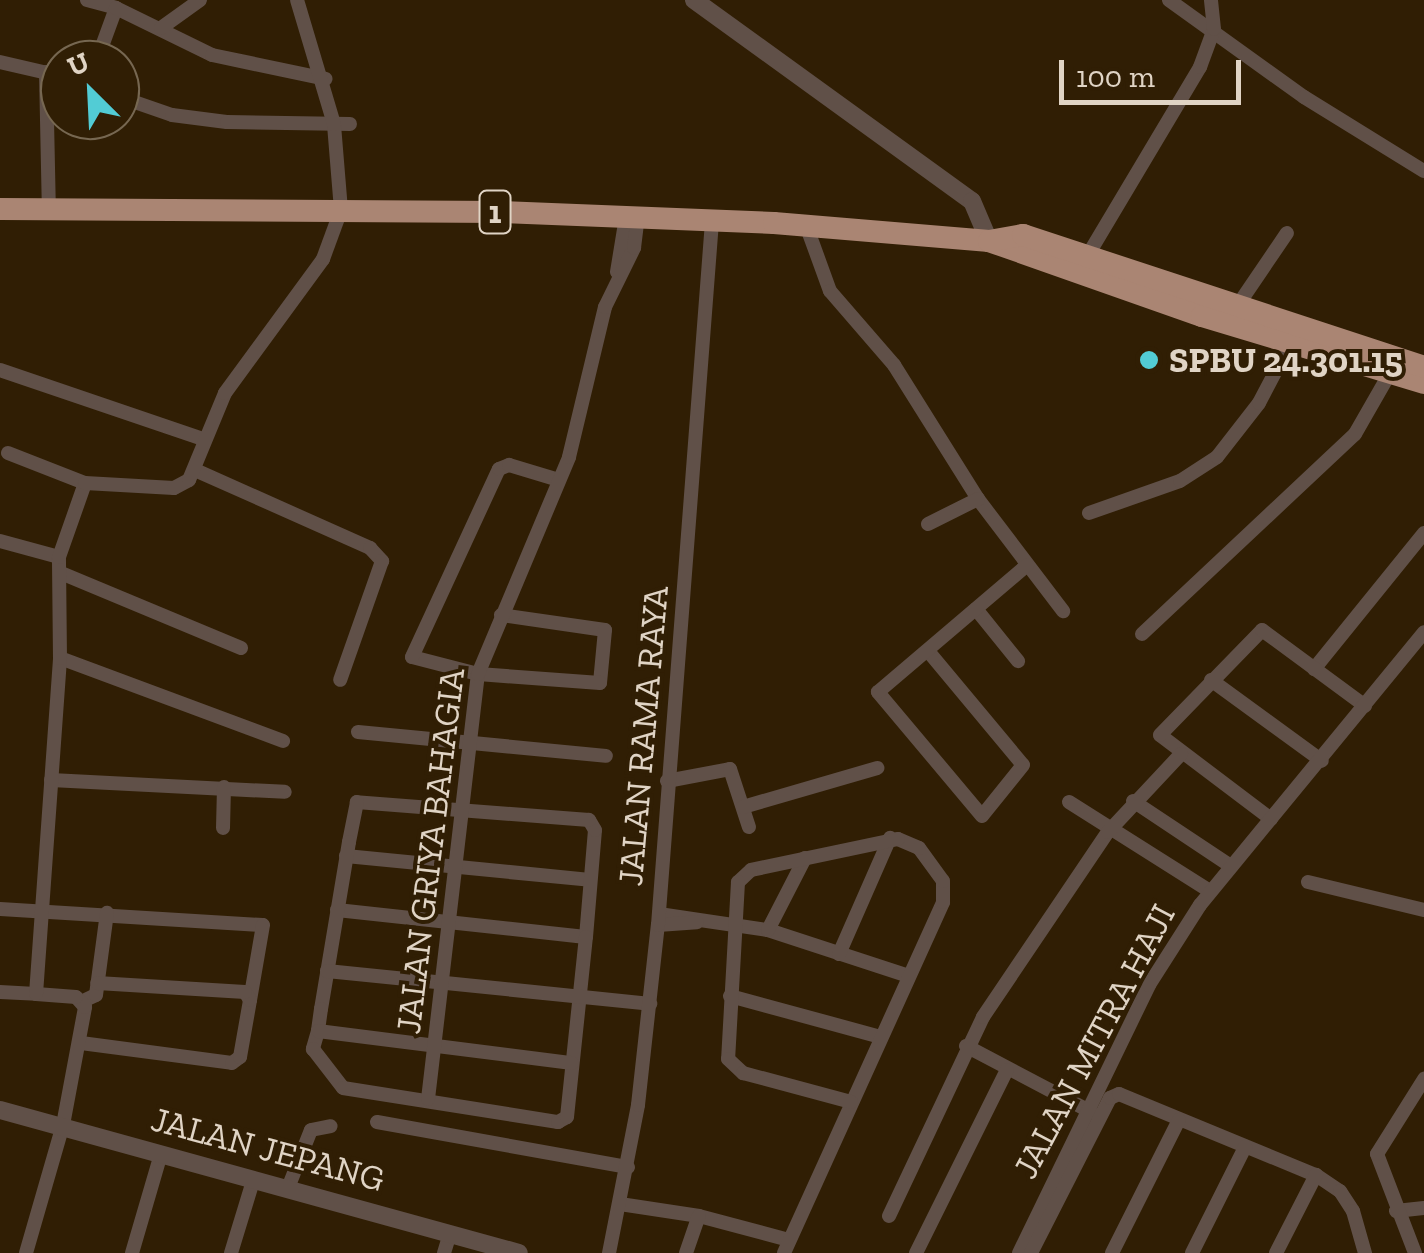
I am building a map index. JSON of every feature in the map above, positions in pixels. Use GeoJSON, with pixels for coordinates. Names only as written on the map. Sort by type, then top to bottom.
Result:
{"type":"FeatureCollection","features":[{"type":"Feature","properties":{"kind":"highway","name":"1"},"geometry":{"type":"LineString","coordinates":[[0,210],[341,210],[632,217],[806,225],[989,241],[1023,235],[1081,266],[1290,344],[1424,382]]}},
{"type":"Feature","properties":{"kind":"highway","name":"1"},"geometry":{"type":"LineString","coordinates":[[1134,283],[1238,305],[1424,367]]}},
{"type":"Feature","properties":{"kind":"street"},"geometry":{"type":"LineString","coordinates":[[90,0],[161,28],[212,55],[326,79]]}},
{"type":"Feature","properties":{"kind":"street"},"geometry":{"type":"LineString","coordinates":[[161,28],[200,0]]}},
{"type":"Feature","properties":{"kind":"street"},"geometry":{"type":"LineString","coordinates":[[8,453],[85,483],[174,488],[194,470],[203,438],[225,392],[316,272],[341,210],[326,79],[297,0]]}},
{"type":"Feature","properties":{"kind":"street"},"geometry":{"type":"LineString","coordinates":[[694,0],[972,202],[989,241]]}},
{"type":"Feature","properties":{"kind":"street"},"geometry":{"type":"LineString","coordinates":[[1169,0],[1304,97],[1424,171]]}},
{"type":"Feature","properties":{"kind":"street"},"geometry":{"type":"LineString","coordinates":[[1081,266],[1200,67],[1214,29],[1211,0]]}},
{"type":"Feature","properties":{"kind":"street"},"geometry":{"type":"LineString","coordinates":[[104,40],[116,8]]}},
{"type":"Feature","properties":{"kind":"street"},"geometry":{"type":"LineString","coordinates":[[0,62],[40,71]]}},
{"type":"Feature","properties":{"kind":"street"},"geometry":{"type":"LineString","coordinates":[[140,104],[172,115],[227,122],[350,124]]}},
{"type":"Feature","properties":{"kind":"street"},"geometry":{"type":"LineString","coordinates":[[49,211],[51,140]]}},
{"type":"Feature","properties":{"kind":"street","name":"JALAN GRIYA BAHAGIA"},"geometry":{"type":"LineString","coordinates":[[428,1099],[452,922],[478,674],[559,480],[617,273],[634,248],[632,217]]}},
{"type":"Feature","properties":{"kind":"street","name":"JALAN RAMA RAYA"},"geometry":{"type":"LineString","coordinates":[[609,1253],[628,1167],[650,1004],[712,221]]}},
{"type":"Feature","properties":{"kind":"street"},"geometry":{"type":"LineString","coordinates":[[806,225],[824,281],[903,378],[978,498],[1063,611]]}},
{"type":"Feature","properties":{"kind":"street"},"geometry":{"type":"LineString","coordinates":[[1238,305],[1287,233]]}},
{"type":"Feature","properties":{"kind":"street"},"geometry":{"type":"LineString","coordinates":[[1089,513],[1180,481],[1217,457],[1260,404],[1290,344]]}},
{"type":"Feature","properties":{"kind":"street"},"geometry":{"type":"LineString","coordinates":[[0,370],[203,438]]}},
{"type":"Feature","properties":{"kind":"street"},"geometry":{"type":"LineString","coordinates":[[1142,634],[1355,434],[1390,373]]}},
{"type":"Feature","properties":{"kind":"street"},"geometry":{"type":"LineString","coordinates":[[501,615],[602,628],[607,633],[604,677],[593,686],[478,674],[419,664],[411,652],[498,469],[509,465],[559,480]]}},
{"type":"Feature","properties":{"kind":"street"},"geometry":{"type":"LineString","coordinates":[[194,470],[370,548],[383,567],[340,680]]}},
{"type":"Feature","properties":{"kind":"street"},"geometry":{"type":"LineString","coordinates":[[36,994],[60,658],[61,565],[85,483]]}},
{"type":"Feature","properties":{"kind":"street"},"geometry":{"type":"LineString","coordinates":[[928,524],[978,498]]}},
{"type":"Feature","properties":{"kind":"street"},"geometry":{"type":"LineString","coordinates":[[1314,669],[1424,532]]}},
{"type":"Feature","properties":{"kind":"street"},"geometry":{"type":"LineString","coordinates":[[0,541],[242,648]]}},
{"type":"Feature","properties":{"kind":"street"},"geometry":{"type":"LineString","coordinates":[[928,651],[1023,766],[982,816],[879,699],[878,692],[1027,565]]}},
{"type":"Feature","properties":{"kind":"street"},"geometry":{"type":"LineString","coordinates":[[976,609],[1018,661]]}},
{"type":"Feature","properties":{"kind":"street"},"geometry":{"type":"LineString","coordinates":[[1271,819],[1160,735],[1262,630],[1365,706]]}},
{"type":"Feature","properties":{"kind":"street","name":"JALAN MITRA HAJI"},"geometry":{"type":"LineString","coordinates":[[1019,1253],[1092,1112],[1148,986],[1210,891],[1322,761],[1424,632]]}},
{"type":"Feature","properties":{"kind":"street"},"geometry":{"type":"LineString","coordinates":[[60,658],[283,741]]}},
{"type":"Feature","properties":{"kind":"street"},"geometry":{"type":"LineString","coordinates":[[1211,680],[1322,761]]}},
{"type":"Feature","properties":{"kind":"street"},"geometry":{"type":"LineString","coordinates":[[358,732],[606,756]]}},
{"type":"Feature","properties":{"kind":"street"},"geometry":{"type":"LineString","coordinates":[[888,1216],[966,1046],[1108,832],[1181,754]]}},
{"type":"Feature","properties":{"kind":"street"},"geometry":{"type":"LineString","coordinates":[[744,807],[877,768]]}},
{"type":"Feature","properties":{"kind":"street"},"geometry":{"type":"LineString","coordinates":[[667,781],[730,770],[749,827]]}},
{"type":"Feature","properties":{"kind":"street"},"geometry":{"type":"LineString","coordinates":[[51,780],[286,792]]}},
{"type":"Feature","properties":{"kind":"street"},"geometry":{"type":"LineString","coordinates":[[223,828],[224,787]]}},
{"type":"Feature","properties":{"kind":"street"},"geometry":{"type":"LineString","coordinates":[[362,799],[589,820],[595,830],[567,1116],[558,1122],[335,1083],[315,1058],[346,856],[362,799]]}},
{"type":"Feature","properties":{"kind":"street"},"geometry":{"type":"LineString","coordinates":[[1133,801],[1232,866]]}},
{"type":"Feature","properties":{"kind":"street"},"geometry":{"type":"LineString","coordinates":[[1068,802],[1108,832],[1210,891]]}},
{"type":"Feature","properties":{"kind":"street"},"geometry":{"type":"LineString","coordinates":[[839,954],[890,838]]}},
{"type":"Feature","properties":{"kind":"street"},"geometry":{"type":"LineString","coordinates":[[621,1199],[699,1216],[786,1247],[909,976],[944,887],[919,848],[890,838],[742,873],[732,924],[726,1046],[732,1066],[851,1102]]}},
{"type":"Feature","properties":{"kind":"street"},"geometry":{"type":"LineString","coordinates":[[346,856],[590,880]]}},
{"type":"Feature","properties":{"kind":"street"},"geometry":{"type":"LineString","coordinates":[[768,930],[805,858]]}},
{"type":"Feature","properties":{"kind":"street"},"geometry":{"type":"LineString","coordinates":[[1308,882],[1424,910]]}},
{"type":"Feature","properties":{"kind":"street"},"geometry":{"type":"LineString","coordinates":[[0,909],[263,924],[240,1057],[232,1063],[81,1043]]}},
{"type":"Feature","properties":{"kind":"street"},"geometry":{"type":"LineString","coordinates":[[337,910],[586,937]]}},
{"type":"Feature","properties":{"kind":"street"},"geometry":{"type":"LineString","coordinates":[[0,992],[82,1001],[96,995],[107,913]]}},
{"type":"Feature","properties":{"kind":"street"},"geometry":{"type":"LineString","coordinates":[[658,920],[768,930],[909,976]]}},
{"type":"Feature","properties":{"kind":"street"},"geometry":{"type":"LineString","coordinates":[[327,971],[650,1004]]}},
{"type":"Feature","properties":{"kind":"street"},"geometry":{"type":"LineString","coordinates":[[97,983],[245,992],[250,1000]]}},
{"type":"Feature","properties":{"kind":"street"},"geometry":{"type":"LineString","coordinates":[[730,996],[881,1037]]}},
{"type":"Feature","properties":{"kind":"street"},"geometry":{"type":"LineString","coordinates":[[31,1252],[81,1043],[82,1001]]}},
{"type":"Feature","properties":{"kind":"street"},"geometry":{"type":"LineString","coordinates":[[318,1031],[572,1063]]}},
{"type":"Feature","properties":{"kind":"street"},"geometry":{"type":"LineString","coordinates":[[966,1046],[1092,1112]]}},
{"type":"Feature","properties":{"kind":"street"},"geometry":{"type":"LineString","coordinates":[[916,1253],[1007,1070]]}},
{"type":"Feature","properties":{"kind":"street"},"geometry":{"type":"LineString","coordinates":[[1415,1253],[1377,1154],[1424,1079]]}},
{"type":"Feature","properties":{"kind":"street"},"geometry":{"type":"LineString","coordinates":[[1031,1253],[1110,1098],[1119,1094],[1316,1176],[1340,1190],[1353,1211],[1365,1253]]}},
{"type":"Feature","properties":{"kind":"street","name":"JALAN JEPANG"},"geometry":{"type":"LineString","coordinates":[[7,1111],[519,1253]]}},
{"type":"Feature","properties":{"kind":"street"},"geometry":{"type":"LineString","coordinates":[[1112,1253],[1179,1120]]}},
{"type":"Feature","properties":{"kind":"street"},"geometry":{"type":"LineString","coordinates":[[377,1122],[628,1167]]}},
{"type":"Feature","properties":{"kind":"street"},"geometry":{"type":"LineString","coordinates":[[288,1188],[311,1130],[330,1126]]}},
{"type":"Feature","properties":{"kind":"street"},"geometry":{"type":"LineString","coordinates":[[1192,1253],[1245,1147]]}},
{"type":"Feature","properties":{"kind":"street"},"geometry":{"type":"LineString","coordinates":[[132,1253],[161,1154]]}},
{"type":"Feature","properties":{"kind":"street"},"geometry":{"type":"LineString","coordinates":[[1283,1249],[1316,1176]]}},
{"type":"Feature","properties":{"kind":"street"},"geometry":{"type":"LineString","coordinates":[[232,1253],[254,1178]]}},
{"type":"Feature","properties":{"kind":"street"},"geometry":{"type":"LineString","coordinates":[[1396,1211],[1424,1208]]}},
{"type":"Feature","properties":{"kind":"street"},"geometry":{"type":"LineString","coordinates":[[686,1253],[699,1216]]}},
{"type":"Feature","properties":{"kind":"street"},"geometry":{"type":"LineString","coordinates":[[444,1253],[450,1233]]}},
{"type":"Feature","properties":{"kind":"place","name":"SPBU 24.301.15"},"geometry":{"type":"Point","coordinates":[1149,360]}}]}
